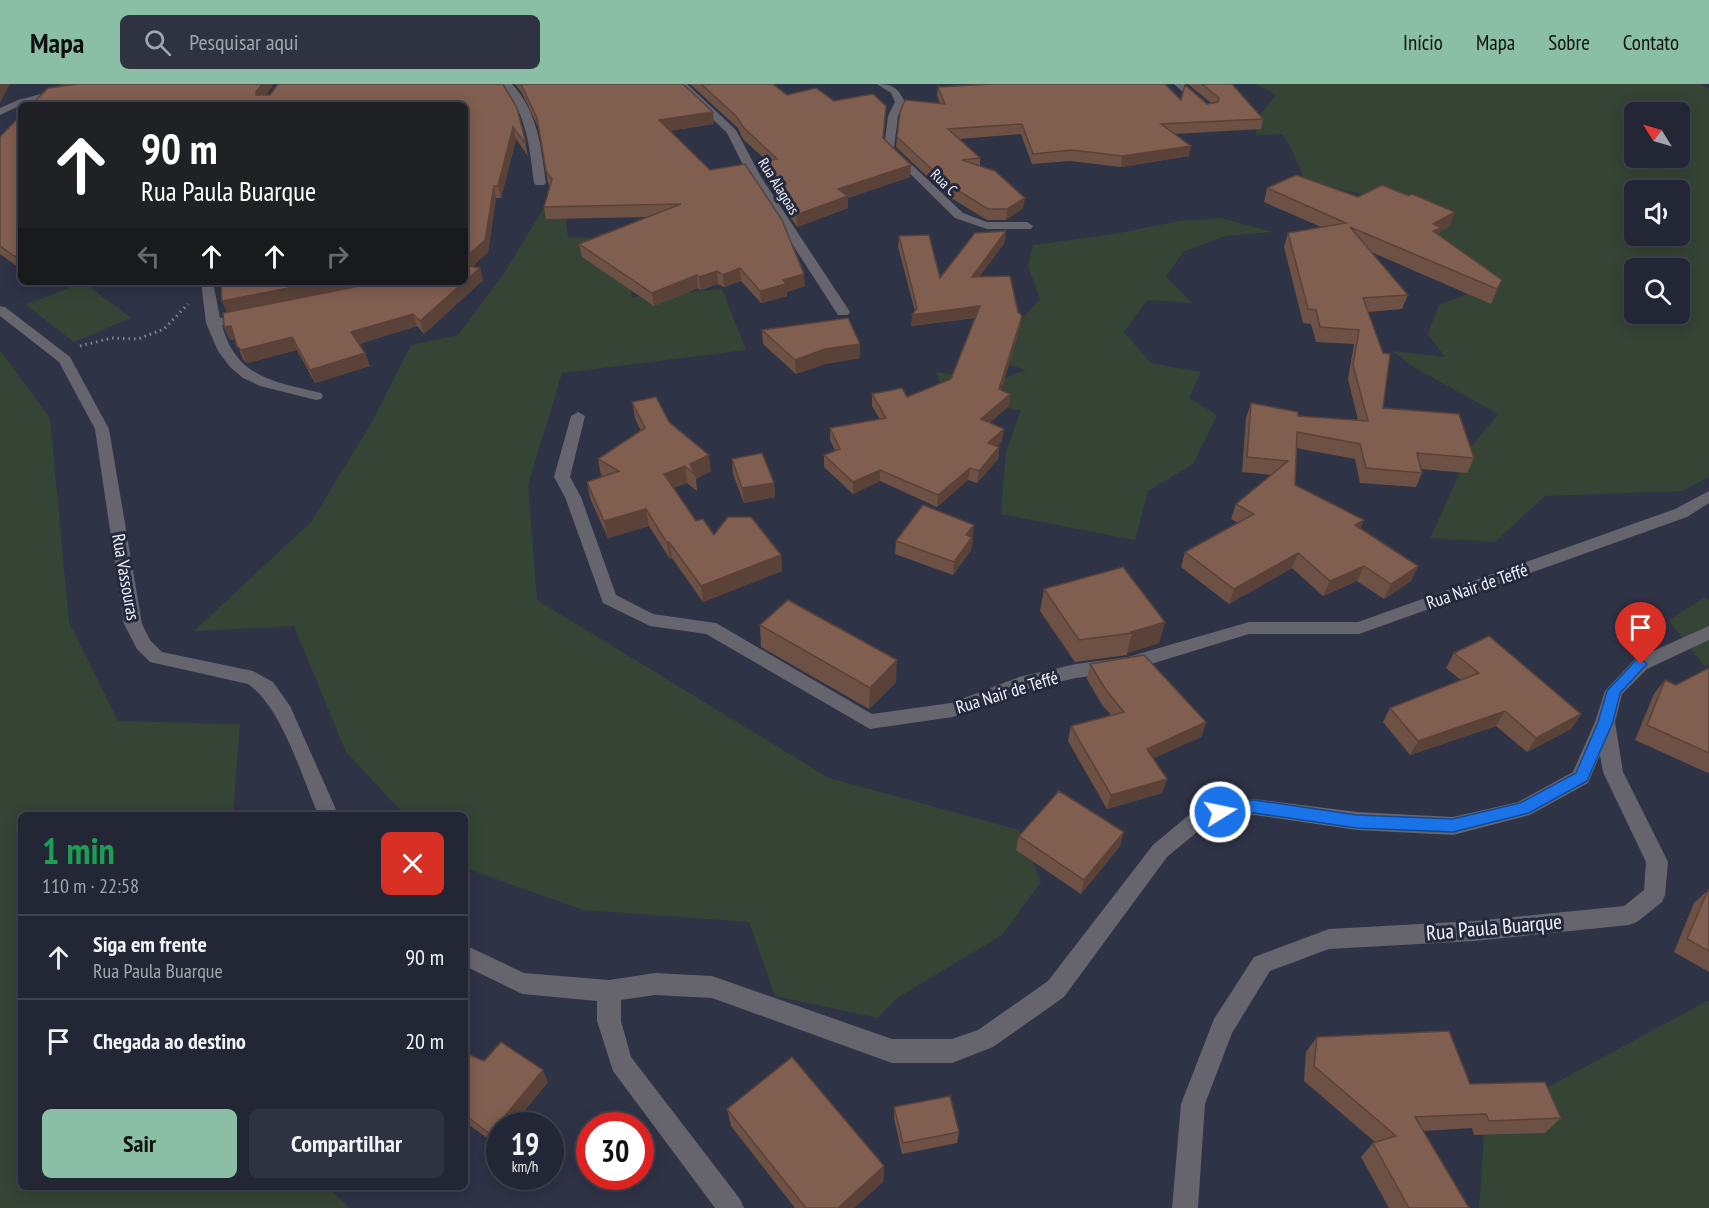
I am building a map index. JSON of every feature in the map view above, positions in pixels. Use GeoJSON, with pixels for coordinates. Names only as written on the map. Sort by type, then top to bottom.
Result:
{"type":"FeatureCollection","features":[{"type":"Feature","properties":{"kind":"street"},"geometry":{"type":"LineString","coordinates":[[507,84],[515,91],[531,123],[540,183]]}},
{"type":"Feature","properties":{"kind":"street","name":"Rua Alagoas"},"geometry":{"type":"LineString","coordinates":[[681,84],[732,132],[754,177],[843,312]]}},
{"type":"Feature","properties":{"kind":"street","name":"Rua C"},"geometry":{"type":"LineString","coordinates":[[882,84],[895,91],[900,102],[893,116],[888,148],[904,166],[929,186],[953,212],[968,220],[993,227],[1027,226]]}},
{"type":"Feature","properties":{"kind":"street"},"geometry":{"type":"LineString","coordinates":[[1179,84],[1210,110]]}},
{"type":"Feature","properties":{"kind":"street"},"geometry":{"type":"LineString","coordinates":[[22,102],[51,88],[72,90]]}},
{"type":"Feature","properties":{"kind":"street"},"geometry":{"type":"LineString","coordinates":[[0,112],[18,104]]}},
{"type":"Feature","properties":{"kind":"street"},"geometry":{"type":"LineString","coordinates":[[208,286],[213,323],[224,353],[239,370],[260,382],[316,396]]}},
{"type":"Feature","properties":{"kind":"street","name":"Rua Vassouras"},"geometry":{"type":"LineString","coordinates":[[0,310],[64,360],[102,429],[133,624],[143,644],[156,657],[253,678],[266,687],[281,706],[327,812]]}},
{"type":"Feature","properties":{"kind":"street"},"geometry":{"type":"LineString","coordinates":[[213,323],[257,315]]}},
{"type":"Feature","properties":{"kind":"street","name":"Rua Nair de Teffé"},"geometry":{"type":"LineString","coordinates":[[578,416],[562,477],[573,497],[609,598],[650,620],[710,628],[870,722],[953,710],[1018,684],[1076,671],[1128,664],[1249,628],[1359,628],[1681,513],[1709,496]]}},
{"type":"Feature","properties":{"kind":"street","name":"Rua Paula Buarque"},"geometry":{"type":"LineString","coordinates":[[1185,1208],[1193,1104],[1222,1028],[1263,964],[1329,939],[1474,931],[1629,915],[1654,895],[1657,862],[1613,772],[1605,722],[1614,691],[1641,664],[1709,632]]}},
{"type":"Feature","properties":{"kind":"street"},"geometry":{"type":"LineString","coordinates":[[468,956],[522,983],[609,991],[655,984],[712,987],[892,1051],[952,1051],[985,1039],[1056,989],[1160,851],[1203,815],[1254,807],[1357,821],[1453,826],[1523,809],[1581,777],[1605,722]]}},
{"type":"Feature","properties":{"kind":"street"},"geometry":{"type":"LineString","coordinates":[[609,991],[609,1022],[621,1063],[731,1208]]}},
{"type":"Feature","properties":{"kind":"path"},"geometry":{"type":"LineString","coordinates":[[54,352],[112,338],[138,339],[164,330],[208,286]]}},
{"type":"Feature","properties":{"kind":"green space"},"geometry":{"type":"Polygon","coordinates":[[[1256,84],[1700,84],[1709,89],[1709,477],[1682,491],[1545,496],[1495,542],[1430,538],[1472,446],[1498,414],[1417,369],[1392,351],[1445,357],[1428,334],[1439,305],[1470,293],[1411,214],[1363,194],[1306,182],[1282,134],[1256,135],[1255,121],[1276,95],[1256,84]]]}},
{"type":"Feature","properties":{"kind":"green space"},"geometry":{"type":"Polygon","coordinates":[[[561,179],[568,237],[594,238],[633,265],[631,297],[722,289],[746,350],[562,373],[528,485],[537,600],[829,778],[1019,830],[1041,882],[1002,935],[897,998],[878,1018],[775,996],[749,922],[583,910],[468,869],[468,812],[402,812],[346,752],[294,626],[194,631],[311,522],[372,422],[411,345],[458,335],[505,272],[561,179]]]}},
{"type":"Feature","properties":{"kind":"green space"},"geometry":{"type":"Polygon","coordinates":[[[1221,218],[1273,232],[1225,236],[1183,252],[1166,277],[1192,303],[1147,300],[1124,332],[1151,363],[1201,372],[1189,398],[1217,415],[1193,464],[1148,491],[1135,540],[1001,514],[1006,451],[1021,410],[946,400],[936,372],[997,381],[1026,370],[964,351],[1002,341],[1040,299],[1028,266],[1033,245],[1114,234],[1179,221],[1221,218]]]}},
{"type":"Feature","properties":{"kind":"green space"},"geometry":{"type":"Polygon","coordinates":[[[76,285],[87,285],[131,318],[74,342],[26,305],[76,285]]]}},
{"type":"Feature","properties":{"kind":"green space"},"geometry":{"type":"Polygon","coordinates":[[[0,350],[50,418],[69,622],[118,721],[240,724],[233,812],[18,812],[18,1190],[331,1190],[349,1208],[0,1208],[0,350]]]}},
{"type":"Feature","properties":{"kind":"green space"},"geometry":{"type":"Polygon","coordinates":[[[1705,597],[1709,600],[1709,665],[1705,667],[1669,620],[1705,597]]]}},
{"type":"Feature","properties":{"kind":"green space"},"geometry":{"type":"Polygon","coordinates":[[[1709,1001],[1709,1208],[1479,1208],[1485,1121],[1709,1001]]]}},
{"type":"Feature","properties":{"kind":"building"},"geometry":{"type":"Polygon","coordinates":[[[77,84],[262,84],[256,95],[270,95],[278,84],[503,84],[517,108],[526,144],[513,127],[498,186],[494,186],[485,240],[468,255],[468,102],[34,102],[48,88],[77,84]]]}},
{"type":"Feature","properties":{"kind":"building"},"geometry":{"type":"Polygon","coordinates":[[[521,84],[683,84],[713,112],[659,120],[710,170],[745,164],[782,220],[804,274],[783,280],[786,284],[760,291],[740,268],[723,275],[717,271],[699,277],[697,275],[652,293],[579,244],[681,204],[544,207],[552,179],[546,171],[537,118],[521,84]]]}},
{"type":"Feature","properties":{"kind":"building"},"geometry":{"type":"Polygon","coordinates":[[[701,84],[773,84],[787,95],[816,88],[834,101],[873,94],[886,106],[883,138],[911,165],[838,189],[848,196],[796,215],[761,162],[777,159],[701,84]]]}},
{"type":"Feature","properties":{"kind":"building"},"geometry":{"type":"Polygon","coordinates":[[[991,84],[1165,84],[1181,100],[1185,85],[1207,104],[1218,102],[1219,98],[1202,84],[1232,84],[1263,119],[1161,124],[1191,146],[1122,156],[1072,150],[1033,154],[1022,124],[948,129],[980,158],[962,160],[995,171],[1025,198],[1007,209],[988,209],[949,185],[897,137],[900,112],[905,100],[945,104],[938,87],[991,84]]]}},
{"type":"Feature","properties":{"kind":"building"},"geometry":{"type":"Polygon","coordinates":[[[18,118],[18,255],[14,256],[0,246],[0,137],[18,118]]]}},
{"type":"Feature","properties":{"kind":"building"},"geometry":{"type":"Polygon","coordinates":[[[1296,175],[1358,197],[1382,185],[1409,196],[1412,194],[1455,212],[1433,224],[1442,228],[1433,231],[1502,280],[1497,289],[1350,227],[1408,295],[1363,298],[1383,353],[1390,354],[1383,408],[1459,414],[1474,458],[1417,453],[1422,473],[1366,468],[1360,444],[1297,432],[1295,485],[1364,520],[1355,525],[1418,566],[1391,584],[1364,566],[1330,581],[1298,553],[1234,589],[1185,552],[1254,514],[1236,504],[1288,461],[1247,457],[1251,403],[1298,412],[1298,416],[1368,421],[1353,365],[1359,330],[1320,327],[1316,310],[1308,309],[1288,233],[1346,223],[1267,188],[1296,175]]]}},
{"type":"Feature","properties":{"kind":"building"},"geometry":{"type":"Polygon","coordinates":[[[1006,231],[972,277],[1010,276],[1018,312],[1022,316],[999,389],[1010,394],[981,419],[1004,429],[988,443],[999,447],[979,471],[970,468],[938,495],[880,470],[853,482],[824,455],[840,449],[830,428],[886,418],[872,394],[902,388],[907,397],[951,379],[980,306],[912,315],[917,308],[899,236],[929,235],[940,278],[975,233],[1006,231]]]}},
{"type":"Feature","properties":{"kind":"building"},"geometry":{"type":"Polygon","coordinates":[[[468,266],[480,268],[468,278],[468,266]]]}},
{"type":"Feature","properties":{"kind":"building"},"geometry":{"type":"Polygon","coordinates":[[[221,285],[304,285],[222,301],[221,285]]]}},
{"type":"Feature","properties":{"kind":"building"},"geometry":{"type":"Polygon","coordinates":[[[365,285],[461,285],[420,321],[413,314],[351,332],[365,353],[310,370],[292,337],[241,350],[237,346],[231,326],[224,327],[223,313],[365,285]]]}},
{"type":"Feature","properties":{"kind":"building"},"geometry":{"type":"Polygon","coordinates":[[[848,318],[860,344],[825,349],[795,360],[762,330],[848,318]]]}},
{"type":"Feature","properties":{"kind":"building"},"geometry":{"type":"Polygon","coordinates":[[[656,397],[669,422],[709,455],[690,464],[695,475],[685,466],[664,474],[696,521],[703,519],[714,535],[728,517],[751,517],[781,555],[701,586],[669,542],[667,543],[646,509],[604,521],[587,482],[619,471],[598,459],[645,428],[632,402],[656,397]]]}},
{"type":"Feature","properties":{"kind":"building"},"geometry":{"type":"Polygon","coordinates":[[[762,453],[774,483],[742,488],[732,459],[762,453]]]}},
{"type":"Feature","properties":{"kind":"building"},"geometry":{"type":"Polygon","coordinates":[[[923,505],[974,525],[966,535],[972,537],[954,562],[896,541],[923,505]]]}},
{"type":"Feature","properties":{"kind":"building"},"geometry":{"type":"Polygon","coordinates":[[[1123,567],[1165,622],[1132,633],[1079,640],[1044,589],[1123,567]]]}},
{"type":"Feature","properties":{"kind":"building"},"geometry":{"type":"Polygon","coordinates":[[[788,600],[897,660],[870,688],[760,625],[788,600]]]}},
{"type":"Feature","properties":{"kind":"building"},"geometry":{"type":"Polygon","coordinates":[[[1489,636],[1581,714],[1536,738],[1505,711],[1418,741],[1390,708],[1479,673],[1454,653],[1489,636]]]}},
{"type":"Feature","properties":{"kind":"building"},"geometry":{"type":"Polygon","coordinates":[[[1144,655],[1206,722],[1147,749],[1167,779],[1111,795],[1071,726],[1124,712],[1106,690],[1090,664],[1144,655]]]}},
{"type":"Feature","properties":{"kind":"building"},"geometry":{"type":"Polygon","coordinates":[[[1709,668],[1709,753],[1647,725],[1665,680],[1676,685],[1709,668]]]}},
{"type":"Feature","properties":{"kind":"building"},"geometry":{"type":"Polygon","coordinates":[[[1059,791],[1124,832],[1084,880],[1019,836],[1059,791]]]}},
{"type":"Feature","properties":{"kind":"building"},"geometry":{"type":"Polygon","coordinates":[[[1709,890],[1709,951],[1687,939],[1709,890]]]}},
{"type":"Feature","properties":{"kind":"building"},"geometry":{"type":"Polygon","coordinates":[[[1449,1031],[1470,1084],[1545,1082],[1561,1118],[1489,1121],[1486,1114],[1415,1117],[1469,1208],[1409,1208],[1373,1143],[1396,1136],[1314,1066],[1317,1037],[1449,1031]]]}},
{"type":"Feature","properties":{"kind":"building"},"geometry":{"type":"Polygon","coordinates":[[[501,1042],[543,1070],[508,1112],[486,1112],[486,1131],[468,1117],[468,1054],[484,1061],[501,1042]]]}},
{"type":"Feature","properties":{"kind":"building"},"geometry":{"type":"Polygon","coordinates":[[[792,1057],[884,1166],[838,1208],[806,1208],[727,1109],[792,1057]]]}},
{"type":"Feature","properties":{"kind":"building"},"geometry":{"type":"Polygon","coordinates":[[[950,1096],[959,1132],[903,1143],[894,1107],[950,1096]]]}},
{"type":"Feature","properties":{"kind":"route"},"geometry":{"type":"LineString","coordinates":[[1220,812],[1254,807],[1357,821],[1453,826],[1523,809],[1581,777],[1605,722],[1614,691],[1641,664]]}}]}
